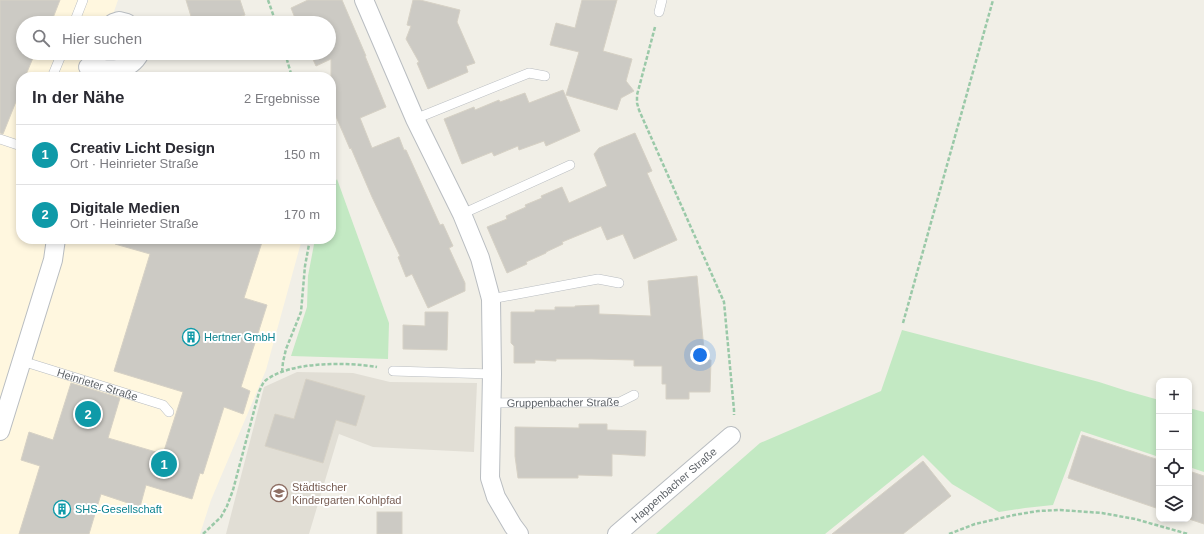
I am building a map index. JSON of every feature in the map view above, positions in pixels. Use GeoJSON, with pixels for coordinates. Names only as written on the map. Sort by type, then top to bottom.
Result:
{"type":"FeatureCollection","features":[{"type":"Feature","properties":{"kind":"street","name":"Gruppenbacher Straße"},"geometry":{"type":"LineString","coordinates":[[364,0],[415,119],[462,214],[480,258],[491,300],[492,374],[490,478],[496,497],[519,534]]}},
{"type":"Feature","properties":{"kind":"street"},"geometry":{"type":"LineString","coordinates":[[88,66],[104,69],[118,69],[129,66],[134,60]]}},
{"type":"Feature","properties":{"kind":"street"},"geometry":{"type":"LineString","coordinates":[[0,431],[53,260],[55,244]]}},
{"type":"Feature","properties":{"kind":"street","name":"Happenbacher Straße"},"geometry":{"type":"LineString","coordinates":[[617,534],[731,436]]}},
{"type":"Feature","properties":{"kind":"lane"},"geometry":{"type":"LineString","coordinates":[[77,16],[83,0]]}},
{"type":"Feature","properties":{"kind":"lane"},"geometry":{"type":"LineString","coordinates":[[659,12],[662,0]]}},
{"type":"Feature","properties":{"kind":"lane"},"geometry":{"type":"LineString","coordinates":[[54,72],[59,60]]}},
{"type":"Feature","properties":{"kind":"lane"},"geometry":{"type":"LineString","coordinates":[[415,119],[528,73],[545,76]]}},
{"type":"Feature","properties":{"kind":"lane"},"geometry":{"type":"LineString","coordinates":[[0,139],[16,144]]}},
{"type":"Feature","properties":{"kind":"lane"},"geometry":{"type":"LineString","coordinates":[[462,214],[570,165]]}},
{"type":"Feature","properties":{"kind":"lane"},"geometry":{"type":"LineString","coordinates":[[491,300],[598,279],[619,283]]}},
{"type":"Feature","properties":{"kind":"lane","name":"Heinrieter Straße"},"geometry":{"type":"LineString","coordinates":[[22,361],[163,405],[169,412]]}},
{"type":"Feature","properties":{"kind":"lane"},"geometry":{"type":"LineString","coordinates":[[393,371],[492,374]]}},
{"type":"Feature","properties":{"kind":"lane","name":"Gruppenbacher Straße"},"geometry":{"type":"LineString","coordinates":[[491,403],[620,402],[634,395]]}},
{"type":"Feature","properties":{"kind":"path"},"geometry":{"type":"LineString","coordinates":[[268,0],[274,16]]}},
{"type":"Feature","properties":{"kind":"path"},"geometry":{"type":"LineString","coordinates":[[903,323],[993,0]]}},
{"type":"Feature","properties":{"kind":"path"},"geometry":{"type":"LineString","coordinates":[[659,12],[639,86],[637,103],[724,302],[734,410],[731,436]]}},
{"type":"Feature","properties":{"kind":"path"},"geometry":{"type":"LineString","coordinates":[[287,60],[291,72]]}},
{"type":"Feature","properties":{"kind":"path"},"geometry":{"type":"LineString","coordinates":[[282,372],[286,349],[301,312],[305,266],[309,244]]}},
{"type":"Feature","properties":{"kind":"path"},"geometry":{"type":"LineString","coordinates":[[203,534],[221,517],[227,506],[233,490],[259,392],[262,384],[266,380],[282,372],[298,367],[339,364],[373,367],[393,371]]}},
{"type":"Feature","properties":{"kind":"path"},"geometry":{"type":"LineString","coordinates":[[949,534],[975,524],[1014,515],[1038,511],[1060,510],[1134,519],[1188,534]]}},
{"type":"Feature","properties":{"kind":"shaded area"},"geometry":{"type":"Polygon","coordinates":[[[0,0],[118,0],[112,16],[16,16],[16,60],[97,60],[93,72],[16,72],[16,244],[301,244],[266,370],[211,500],[200,534],[0,534],[0,0]]]}},
{"type":"Feature","properties":{"kind":"shaded area","name":"Städtischer Kindergarten Kohlpfad"},"geometry":{"type":"Polygon","coordinates":[[[297,372],[353,373],[390,382],[477,383],[474,452],[373,447],[339,434],[309,534],[226,534],[264,387],[297,372]]]}},
{"type":"Feature","properties":{"kind":"green space"},"geometry":{"type":"Polygon","coordinates":[[[337,179],[389,323],[388,359],[291,356],[307,307],[308,276],[314,244],[336,244],[337,179]]]}},
{"type":"Feature","properties":{"kind":"green space"},"geometry":{"type":"Polygon","coordinates":[[[902,330],[1099,382],[1156,399],[1156,456],[1081,431],[1053,505],[999,512],[952,484],[923,455],[825,534],[656,534],[760,443],[881,391],[902,330]]]}},
{"type":"Feature","properties":{"kind":"green space"},"geometry":{"type":"Polygon","coordinates":[[[1192,409],[1204,412],[1204,472],[1192,468],[1192,409]]]}},
{"type":"Feature","properties":{"kind":"building"},"geometry":{"type":"Polygon","coordinates":[[[0,0],[60,0],[54,16],[16,16],[16,60],[32,60],[27,72],[16,72],[16,102],[3,134],[0,133],[0,0]]]}},
{"type":"Feature","properties":{"kind":"building"},"geometry":{"type":"Polygon","coordinates":[[[186,0],[240,0],[245,15],[242,16],[191,16],[186,0]]]}},
{"type":"Feature","properties":{"kind":"building"},"geometry":{"type":"Polygon","coordinates":[[[308,0],[342,0],[386,107],[360,118],[372,148],[399,137],[440,225],[443,224],[453,246],[449,248],[465,283],[465,291],[428,308],[412,274],[406,277],[398,257],[400,256],[336,117],[336,72],[331,72],[331,60],[336,60],[336,16],[294,16],[291,8],[308,0]]]}},
{"type":"Feature","properties":{"kind":"building"},"geometry":{"type":"Polygon","coordinates":[[[413,0],[420,0],[460,10],[457,22],[475,63],[466,66],[468,72],[428,89],[417,63],[419,62],[406,39],[411,26],[407,25],[413,0]]]}},
{"type":"Feature","properties":{"kind":"building"},"geometry":{"type":"Polygon","coordinates":[[[582,0],[617,0],[603,51],[632,59],[626,81],[634,91],[621,98],[617,110],[566,95],[579,52],[550,45],[556,23],[575,28],[582,0]]]}},
{"type":"Feature","properties":{"kind":"building"},"geometry":{"type":"Polygon","coordinates":[[[313,60],[329,60],[316,66],[313,60]]]}},
{"type":"Feature","properties":{"kind":"building"},"geometry":{"type":"Polygon","coordinates":[[[563,90],[580,131],[546,146],[544,141],[519,150],[518,146],[494,156],[492,152],[462,164],[444,119],[474,107],[475,110],[499,100],[500,102],[525,93],[529,103],[563,90]]]}},
{"type":"Feature","properties":{"kind":"building"},"geometry":{"type":"Polygon","coordinates":[[[635,133],[652,171],[647,173],[677,240],[634,259],[623,234],[607,240],[601,226],[562,242],[563,244],[526,262],[527,264],[507,273],[487,227],[507,219],[506,216],[526,207],[525,205],[542,198],[541,196],[562,187],[569,203],[607,186],[594,154],[599,148],[635,133]]]}},
{"type":"Feature","properties":{"kind":"building"},"geometry":{"type":"Polygon","coordinates":[[[115,244],[261,244],[244,298],[267,305],[241,387],[250,391],[243,414],[224,407],[203,474],[200,473],[192,499],[146,485],[140,507],[101,494],[89,534],[19,534],[40,466],[21,460],[29,432],[53,440],[71,383],[120,398],[108,438],[163,454],[183,392],[114,371],[150,254],[115,244]]]}},
{"type":"Feature","properties":{"kind":"building"},"geometry":{"type":"Polygon","coordinates":[[[697,276],[705,360],[711,360],[710,392],[689,392],[689,399],[666,399],[666,384],[662,384],[662,366],[634,366],[634,360],[556,359],[556,361],[535,360],[535,363],[514,363],[514,346],[511,343],[511,312],[535,312],[535,310],[555,310],[555,307],[599,305],[599,314],[651,316],[648,281],[697,276]]]}},
{"type":"Feature","properties":{"kind":"building"},"geometry":{"type":"Polygon","coordinates":[[[425,312],[448,312],[447,350],[403,349],[403,325],[425,326],[425,312]]]}},
{"type":"Feature","properties":{"kind":"building"},"geometry":{"type":"Polygon","coordinates":[[[306,379],[365,396],[356,426],[336,420],[323,463],[265,446],[275,414],[294,419],[306,379]]]}},
{"type":"Feature","properties":{"kind":"building"},"geometry":{"type":"Polygon","coordinates":[[[579,424],[607,424],[607,430],[646,431],[645,456],[612,454],[612,476],[578,475],[578,478],[518,478],[515,456],[515,427],[579,428],[579,424]]]}},
{"type":"Feature","properties":{"kind":"building"},"geometry":{"type":"Polygon","coordinates":[[[1082,435],[1156,459],[1156,508],[1068,478],[1082,435]]]}},
{"type":"Feature","properties":{"kind":"building"},"geometry":{"type":"Polygon","coordinates":[[[923,461],[951,496],[903,534],[832,534],[923,461]]]}},
{"type":"Feature","properties":{"kind":"building"},"geometry":{"type":"Polygon","coordinates":[[[1192,472],[1204,476],[1204,524],[1192,520],[1192,472]]]}},
{"type":"Feature","properties":{"kind":"building"},"geometry":{"type":"Polygon","coordinates":[[[377,512],[402,512],[402,534],[377,534],[377,512]]]}},
{"type":"Feature","properties":{"kind":"place","name":"Hertner GmbH"},"geometry":{"type":"Point","coordinates":[191,337]}},
{"type":"Feature","properties":{"kind":"place","name":"Digitale Medien"},"geometry":{"type":"Point","coordinates":[88,414]}},
{"type":"Feature","properties":{"kind":"place","name":"Creativ Licht Design"},"geometry":{"type":"Point","coordinates":[164,464]}},
{"type":"Feature","properties":{"kind":"place","name":"Städtischer Kindergarten Kohlpfad"},"geometry":{"type":"Point","coordinates":[279,493]}},
{"type":"Feature","properties":{"kind":"place","name":"SHS-Gesellschaft"},"geometry":{"type":"Point","coordinates":[62,509]}}]}
